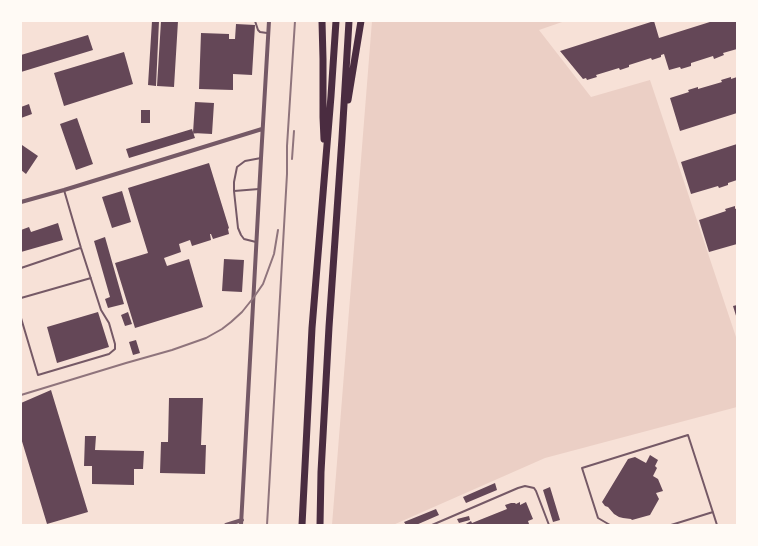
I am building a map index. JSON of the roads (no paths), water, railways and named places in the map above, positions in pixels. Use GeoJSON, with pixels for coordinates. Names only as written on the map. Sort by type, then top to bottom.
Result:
{"type":"FeatureCollection","features":[{"type":"Feature","properties":{"kind":"main road"},"geometry":{"type":"LineString","coordinates":[[322,21],[325,167]]}},
{"type":"Feature","properties":{"kind":"main road"},"geometry":{"type":"LineString","coordinates":[[302,525],[312,328],[336,21]]}},
{"type":"Feature","properties":{"kind":"main road"},"geometry":{"type":"LineString","coordinates":[[320,525],[321,472],[329,327],[349,21]]}},
{"type":"Feature","properties":{"kind":"main road"},"geometry":{"type":"LineString","coordinates":[[342,138],[361,21]]}},
{"type":"Feature","properties":{"kind":"street"},"geometry":{"type":"LineString","coordinates":[[226,525],[242,523],[269,21]]}},
{"type":"Feature","properties":{"kind":"street"},"geometry":{"type":"LineString","coordinates":[[21,202],[262,129]]}},
{"type":"Feature","properties":{"kind":"lane"},"geometry":{"type":"LineString","coordinates":[[255,21],[260,32],[269,33]]}},
{"type":"Feature","properties":{"kind":"lane"},"geometry":{"type":"LineString","coordinates":[[256,242],[244,239],[238,228],[234,182],[236,167],[245,161],[261,158]]}},
{"type":"Feature","properties":{"kind":"lane"},"geometry":{"type":"LineString","coordinates":[[234,191],[259,189]]}},
{"type":"Feature","properties":{"kind":"lane"},"geometry":{"type":"LineString","coordinates":[[21,318],[38,375],[109,354],[115,349],[109,323],[101,310],[64,190]]}},
{"type":"Feature","properties":{"kind":"lane"},"geometry":{"type":"LineString","coordinates":[[21,268],[81,248]]}},
{"type":"Feature","properties":{"kind":"lane"},"geometry":{"type":"LineString","coordinates":[[21,298],[91,278]]}},
{"type":"Feature","properties":{"kind":"lane"},"geometry":{"type":"LineString","coordinates":[[610,525],[598,518],[582,468],[688,435],[717,525]]}},
{"type":"Feature","properties":{"kind":"lane"},"geometry":{"type":"LineString","coordinates":[[432,525],[525,486],[534,488],[536,491],[549,525]]}},
{"type":"Feature","properties":{"kind":"lane"},"geometry":{"type":"LineString","coordinates":[[671,525],[713,512]]}},
{"type":"Feature","properties":{"kind":"railway"},"geometry":{"type":"LineString","coordinates":[[267,525],[295,21]]}},
{"type":"Feature","properties":{"kind":"railway"},"geometry":{"type":"LineString","coordinates":[[292,159],[294,131]]}},
{"type":"Feature","properties":{"kind":"railway"},"geometry":{"type":"LineString","coordinates":[[21,395],[172,350],[206,338],[222,329],[242,312],[263,284],[274,254],[278,230]]}}]}
